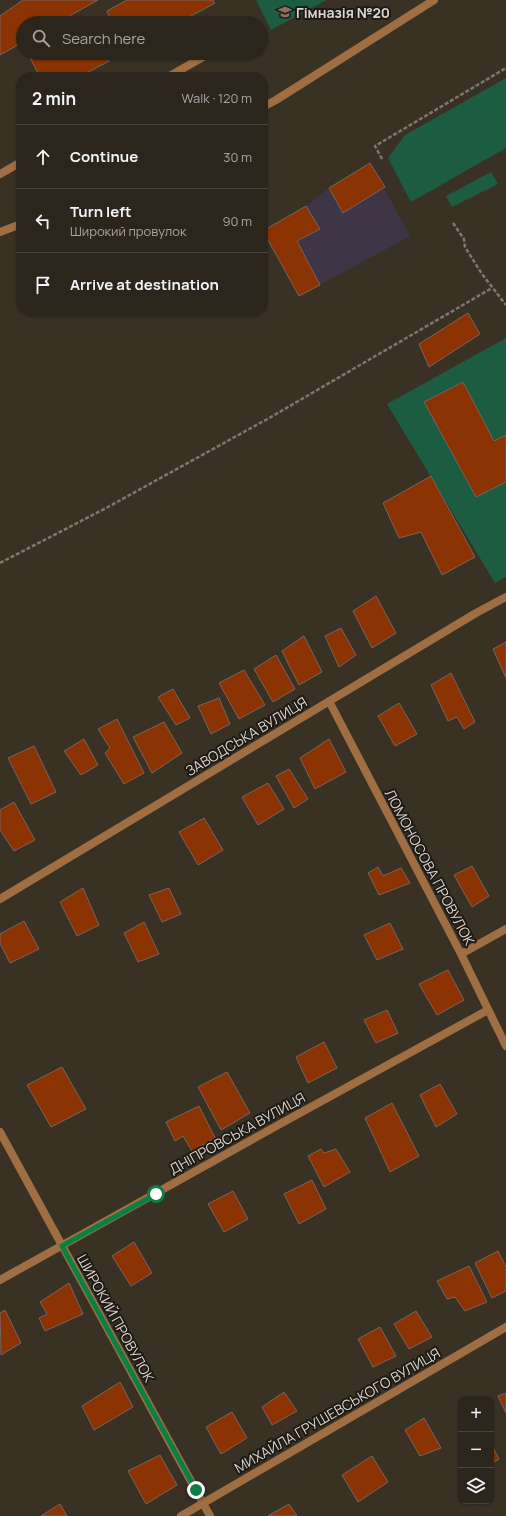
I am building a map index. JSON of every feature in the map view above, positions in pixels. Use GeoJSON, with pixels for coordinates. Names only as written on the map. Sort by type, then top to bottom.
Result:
{"type":"FeatureCollection","features":[{"type":"Feature","properties":{"kind":"street"},"geometry":{"type":"LineString","coordinates":[[268,104],[434,0]]}},
{"type":"Feature","properties":{"kind":"street"},"geometry":{"type":"LineString","coordinates":[[177,72],[198,60]]}},
{"type":"Feature","properties":{"kind":"street"},"geometry":{"type":"LineString","coordinates":[[0,174],[16,165]]}},
{"type":"Feature","properties":{"kind":"street"},"geometry":{"type":"LineString","coordinates":[[0,232],[16,226]]}},
{"type":"Feature","properties":{"kind":"street","name":"ЗАВОДСЬКА ВУЛИЦЯ"},"geometry":{"type":"LineString","coordinates":[[0,899],[476,613],[506,597]]}},
{"type":"Feature","properties":{"kind":"street","name":"ЛОМОНОСОВА ПРОВУЛОК"},"geometry":{"type":"LineString","coordinates":[[329,701],[461,954],[506,1046]]}},
{"type":"Feature","properties":{"kind":"street"},"geometry":{"type":"LineString","coordinates":[[461,954],[506,929]]}},
{"type":"Feature","properties":{"kind":"street","name":"ДНІПРОВСЬКА ВУЛИЦЯ"},"geometry":{"type":"LineString","coordinates":[[0,1280],[488,1010]]}},
{"type":"Feature","properties":{"kind":"street","name":"ШИРОКИЙ ПРОВУЛОК"},"geometry":{"type":"LineString","coordinates":[[0,1132],[210,1516]]}},
{"type":"Feature","properties":{"kind":"street","name":"МИХАЙЛА ГРУШЕВСЬКОГО ВУЛИЦЯ"},"geometry":{"type":"LineString","coordinates":[[181,1516],[506,1327]]}},
{"type":"Feature","properties":{"kind":"path"},"geometry":{"type":"LineString","coordinates":[[382,159],[375,146],[506,68]]}},
{"type":"Feature","properties":{"kind":"path"},"geometry":{"type":"LineString","coordinates":[[453,223],[464,239],[465,247],[492,288],[506,305]]}},
{"type":"Feature","properties":{"kind":"path"},"geometry":{"type":"LineString","coordinates":[[0,563],[108,507],[270,417],[492,288]]}},
{"type":"Feature","properties":{"kind":"shaded area"},"geometry":{"type":"Polygon","coordinates":[[[370,163],[410,236],[299,296],[268,240],[268,228],[306,206],[329,188],[370,163]]]}},
{"type":"Feature","properties":{"kind":"green space"},"geometry":{"type":"Polygon","coordinates":[[[256,0],[327,0],[271,30],[268,24],[268,16],[264,16],[256,0]]]}},
{"type":"Feature","properties":{"kind":"green space"},"geometry":{"type":"Polygon","coordinates":[[[506,78],[506,148],[411,202],[388,158],[405,135],[506,78]]]}},
{"type":"Feature","properties":{"kind":"green space"},"geometry":{"type":"Polygon","coordinates":[[[491,172],[498,184],[452,207],[446,196],[491,172]]]}},
{"type":"Feature","properties":{"kind":"green space"},"geometry":{"type":"Polygon","coordinates":[[[506,338],[506,577],[495,583],[387,404],[506,338]]]}},
{"type":"Feature","properties":{"kind":"building"},"geometry":{"type":"Polygon","coordinates":[[[23,0],[98,0],[69,16],[16,16],[16,46],[0,55],[0,16],[23,0]]]}},
{"type":"Feature","properties":{"kind":"building"},"geometry":{"type":"Polygon","coordinates":[[[127,0],[213,0],[215,3],[191,16],[109,16],[107,11],[127,0]]]}},
{"type":"Feature","properties":{"kind":"building"},"geometry":{"type":"Polygon","coordinates":[[[31,60],[109,61],[88,72],[37,72],[31,60]]]}},
{"type":"Feature","properties":{"kind":"building"},"geometry":{"type":"Polygon","coordinates":[[[370,163],[385,187],[343,213],[329,188],[370,163]]]}},
{"type":"Feature","properties":{"kind":"building"},"geometry":{"type":"Polygon","coordinates":[[[306,206],[320,229],[297,241],[320,285],[299,296],[268,240],[268,228],[306,206]]]}},
{"type":"Feature","properties":{"kind":"building"},"geometry":{"type":"Polygon","coordinates":[[[468,313],[480,334],[429,367],[419,344],[468,313]]]}},
{"type":"Feature","properties":{"kind":"building"},"geometry":{"type":"Polygon","coordinates":[[[463,382],[494,441],[506,435],[506,482],[476,497],[424,402],[463,382]]]}},
{"type":"Feature","properties":{"kind":"building"},"geometry":{"type":"Polygon","coordinates":[[[431,476],[475,557],[442,575],[421,532],[399,538],[383,503],[431,476]]]}},
{"type":"Feature","properties":{"kind":"building"},"geometry":{"type":"Polygon","coordinates":[[[376,596],[396,633],[372,648],[353,611],[376,596]]]}},
{"type":"Feature","properties":{"kind":"building"},"geometry":{"type":"Polygon","coordinates":[[[341,628],[356,655],[339,667],[325,636],[341,628]]]}},
{"type":"Feature","properties":{"kind":"building"},"geometry":{"type":"Polygon","coordinates":[[[304,636],[322,672],[299,685],[282,651],[304,636]]]}},
{"type":"Feature","properties":{"kind":"building"},"geometry":{"type":"Polygon","coordinates":[[[506,642],[506,678],[493,649],[506,642]]]}},
{"type":"Feature","properties":{"kind":"building"},"geometry":{"type":"Polygon","coordinates":[[[276,655],[295,689],[273,702],[254,669],[276,655]]]}},
{"type":"Feature","properties":{"kind":"building"},"geometry":{"type":"Polygon","coordinates":[[[244,670],[265,705],[239,719],[219,683],[244,670]]]}},
{"type":"Feature","properties":{"kind":"building"},"geometry":{"type":"Polygon","coordinates":[[[451,673],[475,722],[464,729],[457,717],[448,721],[431,685],[451,673]]]}},
{"type":"Feature","properties":{"kind":"building"},"geometry":{"type":"Polygon","coordinates":[[[173,689],[190,718],[176,725],[158,697],[173,689]]]}},
{"type":"Feature","properties":{"kind":"building"},"geometry":{"type":"Polygon","coordinates":[[[219,698],[230,724],[211,734],[198,706],[219,698]]]}},
{"type":"Feature","properties":{"kind":"building"},"geometry":{"type":"Polygon","coordinates":[[[399,703],[417,734],[395,746],[378,716],[399,703]]]}},
{"type":"Feature","properties":{"kind":"building"},"geometry":{"type":"Polygon","coordinates":[[[117,719],[144,773],[124,784],[105,753],[110,748],[98,729],[117,719]]]}},
{"type":"Feature","properties":{"kind":"building"},"geometry":{"type":"Polygon","coordinates":[[[164,722],[182,753],[152,773],[133,737],[164,722]]]}},
{"type":"Feature","properties":{"kind":"building"},"geometry":{"type":"Polygon","coordinates":[[[84,739],[98,765],[81,775],[64,751],[84,739]]]}},
{"type":"Feature","properties":{"kind":"building"},"geometry":{"type":"Polygon","coordinates":[[[329,739],[346,772],[315,789],[300,758],[329,739]]]}},
{"type":"Feature","properties":{"kind":"building"},"geometry":{"type":"Polygon","coordinates":[[[34,746],[56,792],[31,804],[8,758],[34,746]]]}},
{"type":"Feature","properties":{"kind":"building"},"geometry":{"type":"Polygon","coordinates":[[[289,769],[308,799],[294,808],[276,776],[289,769]]]}},
{"type":"Feature","properties":{"kind":"building"},"geometry":{"type":"Polygon","coordinates":[[[268,783],[284,809],[258,825],[242,797],[268,783]]]}},
{"type":"Feature","properties":{"kind":"building"},"geometry":{"type":"Polygon","coordinates":[[[14,802],[35,840],[14,851],[0,830],[0,810],[14,802]]]}},
{"type":"Feature","properties":{"kind":"building"},"geometry":{"type":"Polygon","coordinates":[[[204,818],[223,850],[198,865],[179,832],[204,818]]]}},
{"type":"Feature","properties":{"kind":"building"},"geometry":{"type":"Polygon","coordinates":[[[472,866],[489,896],[472,907],[454,875],[472,866]]]}},
{"type":"Feature","properties":{"kind":"building"},"geometry":{"type":"Polygon","coordinates":[[[378,867],[383,876],[401,868],[410,883],[379,895],[368,873],[378,867]]]}},
{"type":"Feature","properties":{"kind":"building"},"geometry":{"type":"Polygon","coordinates":[[[83,888],[99,925],[77,936],[60,902],[83,888]]]}},
{"type":"Feature","properties":{"kind":"building"},"geometry":{"type":"Polygon","coordinates":[[[169,888],[181,914],[162,922],[149,895],[169,888]]]}},
{"type":"Feature","properties":{"kind":"building"},"geometry":{"type":"Polygon","coordinates":[[[24,921],[39,949],[10,963],[0,943],[0,934],[24,921]]]}},
{"type":"Feature","properties":{"kind":"building"},"geometry":{"type":"Polygon","coordinates":[[[144,922],[159,954],[138,962],[124,933],[144,922]]]}},
{"type":"Feature","properties":{"kind":"building"},"geometry":{"type":"Polygon","coordinates":[[[390,923],[403,949],[377,960],[364,935],[390,923]]]}},
{"type":"Feature","properties":{"kind":"building"},"geometry":{"type":"Polygon","coordinates":[[[448,970],[464,1000],[437,1015],[419,984],[448,970]]]}},
{"type":"Feature","properties":{"kind":"building"},"geometry":{"type":"Polygon","coordinates":[[[387,1010],[398,1033],[376,1043],[364,1020],[387,1010]]]}},
{"type":"Feature","properties":{"kind":"building"},"geometry":{"type":"Polygon","coordinates":[[[324,1042],[337,1068],[308,1083],[296,1057],[324,1042]]]}},
{"type":"Feature","properties":{"kind":"building"},"geometry":{"type":"Polygon","coordinates":[[[62,1067],[86,1109],[51,1127],[27,1085],[62,1067]]]}},
{"type":"Feature","properties":{"kind":"building"},"geometry":{"type":"Polygon","coordinates":[[[227,1072],[250,1113],[221,1130],[198,1087],[227,1072]]]}},
{"type":"Feature","properties":{"kind":"building"},"geometry":{"type":"Polygon","coordinates":[[[440,1084],[457,1114],[436,1127],[420,1095],[440,1084]]]}},
{"type":"Feature","properties":{"kind":"building"},"geometry":{"type":"Polygon","coordinates":[[[392,1103],[419,1156],[390,1172],[365,1118],[392,1103]]]}},
{"type":"Feature","properties":{"kind":"building"},"geometry":{"type":"Polygon","coordinates":[[[199,1106],[215,1138],[192,1151],[183,1136],[175,1141],[166,1122],[199,1106]]]}},
{"type":"Feature","properties":{"kind":"building"},"geometry":{"type":"Polygon","coordinates":[[[321,1149],[324,1153],[336,1149],[350,1172],[324,1187],[308,1156],[321,1149]]]}},
{"type":"Feature","properties":{"kind":"building"},"geometry":{"type":"Polygon","coordinates":[[[312,1180],[326,1209],[299,1224],[284,1194],[312,1180]]]}},
{"type":"Feature","properties":{"kind":"building"},"geometry":{"type":"Polygon","coordinates":[[[233,1191],[248,1219],[224,1232],[208,1204],[233,1191]]]}},
{"type":"Feature","properties":{"kind":"building"},"geometry":{"type":"Polygon","coordinates":[[[134,1242],[152,1273],[131,1286],[112,1256],[134,1242]]]}},
{"type":"Feature","properties":{"kind":"building"},"geometry":{"type":"Polygon","coordinates":[[[498,1251],[506,1267],[506,1291],[492,1298],[475,1263],[498,1251]]]}},
{"type":"Feature","properties":{"kind":"building"},"geometry":{"type":"Polygon","coordinates":[[[469,1266],[487,1302],[465,1311],[455,1297],[447,1299],[437,1281],[469,1266]]]}},
{"type":"Feature","properties":{"kind":"building"},"geometry":{"type":"Polygon","coordinates":[[[69,1283],[83,1314],[45,1331],[39,1318],[47,1314],[40,1302],[69,1283]]]}},
{"type":"Feature","properties":{"kind":"building"},"geometry":{"type":"Polygon","coordinates":[[[5,1310],[21,1343],[1,1355],[0,1313],[5,1310]]]}},
{"type":"Feature","properties":{"kind":"building"},"geometry":{"type":"Polygon","coordinates":[[[416,1311],[432,1337],[409,1349],[394,1324],[416,1311]]]}},
{"type":"Feature","properties":{"kind":"building"},"geometry":{"type":"Polygon","coordinates":[[[380,1327],[396,1356],[373,1367],[358,1339],[380,1327]]]}},
{"type":"Feature","properties":{"kind":"building"},"geometry":{"type":"Polygon","coordinates":[[[120,1382],[133,1407],[94,1430],[82,1406],[120,1382]]]}},
{"type":"Feature","properties":{"kind":"building"},"geometry":{"type":"Polygon","coordinates":[[[284,1392],[297,1411],[272,1425],[262,1407],[284,1392]]]}},
{"type":"Feature","properties":{"kind":"building"},"geometry":{"type":"Polygon","coordinates":[[[506,1393],[506,1413],[498,1396],[506,1393]]]}},
{"type":"Feature","properties":{"kind":"building"},"geometry":{"type":"Polygon","coordinates":[[[232,1412],[247,1438],[221,1454],[206,1427],[232,1412]]]}},
{"type":"Feature","properties":{"kind":"building"},"geometry":{"type":"Polygon","coordinates":[[[424,1418],[441,1448],[420,1456],[405,1430],[424,1418]]]}},
{"type":"Feature","properties":{"kind":"building"},"geometry":{"type":"Polygon","coordinates":[[[494,1450],[499,1459],[494,1462],[494,1450]]]}},
{"type":"Feature","properties":{"kind":"building"},"geometry":{"type":"Polygon","coordinates":[[[160,1455],[177,1485],[146,1504],[128,1471],[160,1455]]]}},
{"type":"Feature","properties":{"kind":"building"},"geometry":{"type":"Polygon","coordinates":[[[372,1456],[388,1482],[358,1502],[342,1475],[372,1456]]]}},
{"type":"Feature","properties":{"kind":"building"},"geometry":{"type":"Polygon","coordinates":[[[60,1504],[67,1516],[41,1516],[60,1504]]]}},
{"type":"Feature","properties":{"kind":"building"},"geometry":{"type":"Polygon","coordinates":[[[289,1504],[297,1516],[268,1516],[289,1504]]]}},
{"type":"Feature","properties":{"kind":"place","name":"Гімназія №20"},"geometry":{"type":"Point","coordinates":[285,12]}},
{"type":"Feature","properties":{"kind":"route"},"geometry":{"type":"LineString","coordinates":[[156,1194],[62,1246],[196,1490]]}}]}
